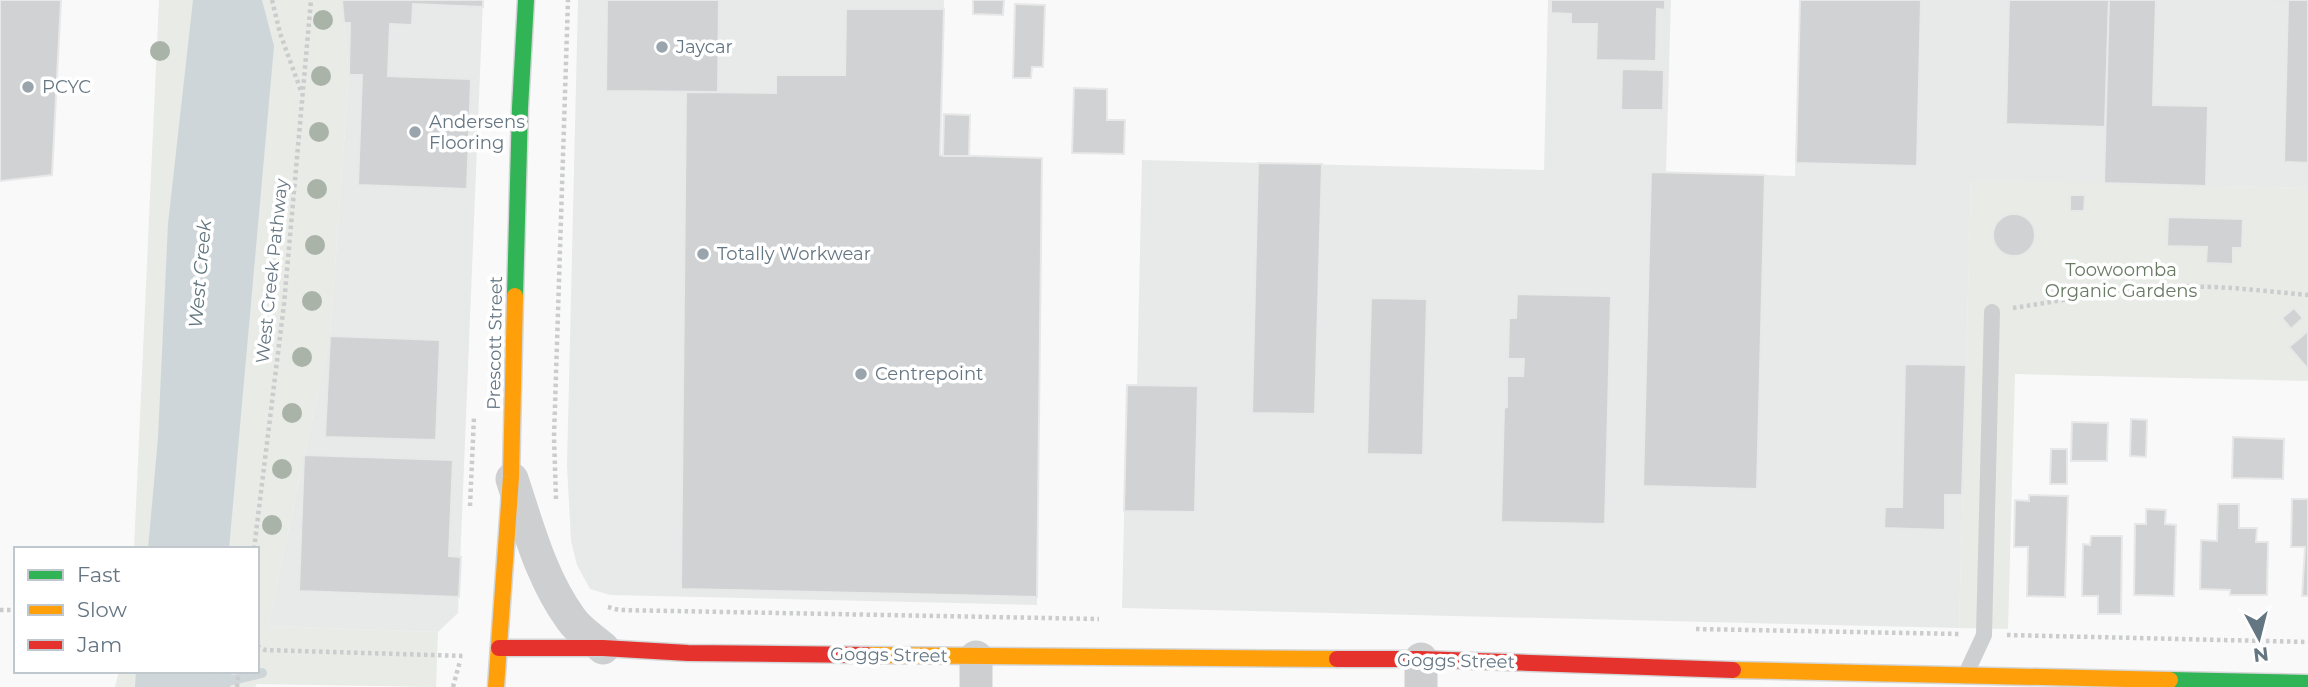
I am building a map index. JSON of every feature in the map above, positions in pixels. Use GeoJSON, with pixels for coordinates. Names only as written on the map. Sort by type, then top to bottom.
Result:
{"type":"FeatureCollection","features":[{"type":"Feature","properties":{"kind":"street","name":"Prescott Street"},"geometry":{"type":"LineString","coordinates":[[496,687],[511,477],[520,108],[526,0]]}},
{"type":"Feature","properties":{"kind":"street"},"geometry":{"type":"LineString","coordinates":[[511,477],[541,563],[554,591],[572,622],[603,648]]}},
{"type":"Feature","properties":{"kind":"street","name":"Goggs Street"},"geometry":{"type":"LineString","coordinates":[[499,649],[603,648],[976,672],[1421,673],[1866,680],[1965,676],[2308,683]]}},
{"type":"Feature","properties":{"kind":"lane"},"geometry":{"type":"LineString","coordinates":[[1965,676],[1984,635],[1992,312]]}},
{"type":"Feature","properties":{"kind":"path","name":"West Creek Pathway"},"geometry":{"type":"LineString","coordinates":[[254,547],[284,304],[303,95],[280,33],[272,0]]}},
{"type":"Feature","properties":{"kind":"path"},"geometry":{"type":"LineString","coordinates":[[303,95],[311,0]]}},
{"type":"Feature","properties":{"kind":"path"},"geometry":{"type":"LineString","coordinates":[[556,505],[554,437],[568,0]]}},
{"type":"Feature","properties":{"kind":"path"},"geometry":{"type":"LineString","coordinates":[[1992,312],[2090,296],[2172,287],[2220,287],[2308,295]]}},
{"type":"Feature","properties":{"kind":"path"},"geometry":{"type":"LineString","coordinates":[[601,606],[619,610]]}},
{"type":"Feature","properties":{"kind":"path"},"geometry":{"type":"LineString","coordinates":[[259,647],[265,650],[461,656],[453,687]]}},
{"type":"Feature","properties":{"kind":"shaded area"},"geometry":{"type":"Polygon","coordinates":[[[342,0],[483,0],[458,613],[438,632],[268,626],[330,336],[349,75],[342,0]]]}},
{"type":"Feature","properties":{"kind":"shaded area","name":"Centrepoint"},"geometry":{"type":"Polygon","coordinates":[[[578,0],[944,0],[940,155],[1042,158],[1037,605],[610,595],[590,589],[577,565],[571,541],[567,466],[578,0]]]}},
{"type":"Feature","properties":{"kind":"shaded area"},"geometry":{"type":"Polygon","coordinates":[[[1548,0],[1671,0],[1666,172],[1795,176],[1800,0],[2308,0],[2308,188],[1971,181],[1959,628],[1122,608],[1127,385],[1137,385],[1142,160],[1544,170],[1548,0]]]}},
{"type":"Feature","properties":{"kind":"green space"},"geometry":{"type":"Polygon","coordinates":[[[159,0],[342,0],[349,75],[330,336],[268,626],[438,632],[436,687],[257,684],[255,687],[115,687],[118,673],[259,673],[259,547],[134,547],[159,0]]]}},
{"type":"Feature","properties":{"kind":"green space","name":"Toowoomba Organic Gardens"},"geometry":{"type":"Polygon","coordinates":[[[1971,180],[2308,188],[2308,381],[2015,374],[2008,629],[1959,628],[1971,180]]]}},
{"type":"Feature","properties":{"kind":"water","name":"West Creek"},"geometry":{"type":"Polygon","coordinates":[[[193,0],[262,0],[274,46],[229,547],[148,547],[158,438],[168,224],[193,0]]]}},
{"type":"Feature","properties":{"kind":"water"},"geometry":{"type":"Polygon","coordinates":[[[136,673],[232,673],[230,687],[135,687],[136,673]]]}},
{"type":"Feature","properties":{"kind":"building","name":"PCYC"},"geometry":{"type":"Polygon","coordinates":[[[0,0],[61,0],[52,175],[0,181],[0,0]]]}},
{"type":"Feature","properties":{"kind":"building","name":"Andersens Flooring"},"geometry":{"type":"Polygon","coordinates":[[[342,0],[483,0],[483,7],[413,4],[412,25],[390,24],[388,76],[471,79],[467,189],[358,185],[362,75],[349,75],[350,23],[344,23],[342,0]]]}},
{"type":"Feature","properties":{"kind":"building","name":"Jaycar"},"geometry":{"type":"Polygon","coordinates":[[[607,0],[719,0],[718,92],[606,91],[607,0]]]}},
{"type":"Feature","properties":{"kind":"building"},"geometry":{"type":"Polygon","coordinates":[[[973,0],[1004,0],[1003,15],[973,14],[973,0]]]}},
{"type":"Feature","properties":{"kind":"building"},"geometry":{"type":"Polygon","coordinates":[[[1551,0],[1665,0],[1665,10],[1657,9],[1656,61],[1596,60],[1597,24],[1571,24],[1571,14],[1551,13],[1551,0]]]}},
{"type":"Feature","properties":{"kind":"building"},"geometry":{"type":"Polygon","coordinates":[[[1800,0],[1921,0],[1917,166],[1796,163],[1800,0]]]}},
{"type":"Feature","properties":{"kind":"building"},"geometry":{"type":"Polygon","coordinates":[[[2009,0],[2109,0],[2105,127],[2006,124],[2009,0]]]}},
{"type":"Feature","properties":{"kind":"building"},"geometry":{"type":"Polygon","coordinates":[[[2109,0],[2156,0],[2153,105],[2208,106],[2206,186],[2104,183],[2109,0]]]}},
{"type":"Feature","properties":{"kind":"building"},"geometry":{"type":"Polygon","coordinates":[[[2265,0],[2308,0],[2308,163],[2284,162],[2288,2],[2265,0]]]}},
{"type":"Feature","properties":{"kind":"building"},"geometry":{"type":"Polygon","coordinates":[[[1015,4],[1045,5],[1043,67],[1032,67],[1031,78],[1013,78],[1015,4]]]}},
{"type":"Feature","properties":{"kind":"building","name":"Centrepoint"},"geometry":{"type":"Polygon","coordinates":[[[846,9],[944,9],[940,155],[1042,158],[1037,597],[681,589],[686,92],[776,93],[776,75],[845,75],[846,9]]]}},
{"type":"Feature","properties":{"kind":"building"},"geometry":{"type":"Polygon","coordinates":[[[1622,69],[1664,70],[1663,110],[1621,110],[1622,69]]]}},
{"type":"Feature","properties":{"kind":"building"},"geometry":{"type":"Polygon","coordinates":[[[1074,88],[1107,89],[1107,120],[1125,120],[1124,154],[1072,153],[1074,88]]]}},
{"type":"Feature","properties":{"kind":"building"},"geometry":{"type":"Polygon","coordinates":[[[944,114],[970,115],[969,156],[943,156],[944,114]]]}},
{"type":"Feature","properties":{"kind":"building"},"geometry":{"type":"Polygon","coordinates":[[[1258,163],[1322,164],[1315,414],[1252,413],[1258,163]]]}},
{"type":"Feature","properties":{"kind":"building"},"geometry":{"type":"Polygon","coordinates":[[[1651,172],[1765,175],[1757,489],[1643,486],[1651,172]]]}},
{"type":"Feature","properties":{"kind":"building"},"geometry":{"type":"Polygon","coordinates":[[[2070,195],[2085,195],[2084,211],[2070,211],[2070,195]]]}},
{"type":"Feature","properties":{"kind":"building"},"geometry":{"type":"Polygon","coordinates":[[[2014,214],[2029,220],[2035,235],[2029,250],[2014,256],[1999,250],[1993,235],[1999,220],[2014,214]]]}},
{"type":"Feature","properties":{"kind":"building"},"geometry":{"type":"Polygon","coordinates":[[[2168,217],[2243,219],[2242,248],[2233,248],[2233,264],[2206,263],[2207,247],[2167,246],[2168,217]]]}},
{"type":"Feature","properties":{"kind":"building"},"geometry":{"type":"Polygon","coordinates":[[[1517,294],[1611,296],[1605,524],[1501,522],[1507,376],[1523,376],[1524,359],[1508,359],[1509,318],[1516,318],[1517,294]]]}},
{"type":"Feature","properties":{"kind":"building"},"geometry":{"type":"Polygon","coordinates":[[[1371,298],[1427,299],[1423,455],[1367,454],[1371,298]]]}},
{"type":"Feature","properties":{"kind":"building"},"geometry":{"type":"Polygon","coordinates":[[[2294,308],[2303,318],[2291,329],[2282,318],[2294,308]]]}},
{"type":"Feature","properties":{"kind":"building"},"geometry":{"type":"Polygon","coordinates":[[[2308,331],[2308,369],[2289,347],[2308,331]]]}},
{"type":"Feature","properties":{"kind":"building"},"geometry":{"type":"Polygon","coordinates":[[[330,336],[440,340],[436,440],[325,437],[330,336]]]}},
{"type":"Feature","properties":{"kind":"building"},"geometry":{"type":"Polygon","coordinates":[[[1905,364],[1966,365],[1962,495],[1945,495],[1945,530],[1884,528],[1885,507],[1902,507],[1905,364]]]}},
{"type":"Feature","properties":{"kind":"building"},"geometry":{"type":"Polygon","coordinates":[[[1127,385],[1198,386],[1195,512],[1124,511],[1127,385]]]}},
{"type":"Feature","properties":{"kind":"building"},"geometry":{"type":"Polygon","coordinates":[[[2131,419],[2147,420],[2146,457],[2130,456],[2131,419]]]}},
{"type":"Feature","properties":{"kind":"building"},"geometry":{"type":"Polygon","coordinates":[[[2072,422],[2108,423],[2107,461],[2071,461],[2072,422]]]}},
{"type":"Feature","properties":{"kind":"building"},"geometry":{"type":"Polygon","coordinates":[[[2233,437],[2284,439],[2283,479],[2232,478],[2233,437]]]}},
{"type":"Feature","properties":{"kind":"building"},"geometry":{"type":"Polygon","coordinates":[[[2051,449],[2067,449],[2067,484],[2050,484],[2051,449]]]}},
{"type":"Feature","properties":{"kind":"building"},"geometry":{"type":"Polygon","coordinates":[[[304,455],[453,460],[449,556],[461,557],[459,597],[299,591],[304,455]]]}},
{"type":"Feature","properties":{"kind":"building"},"geometry":{"type":"Polygon","coordinates":[[[2029,495],[2068,496],[2065,597],[2027,596],[2028,547],[2014,547],[2015,500],[2029,501],[2029,495]]]}},
{"type":"Feature","properties":{"kind":"building"},"geometry":{"type":"Polygon","coordinates":[[[2292,499],[2308,499],[2308,596],[2302,596],[2305,547],[2291,547],[2292,499]]]}},
{"type":"Feature","properties":{"kind":"building"},"geometry":{"type":"Polygon","coordinates":[[[2218,504],[2239,504],[2239,528],[2257,528],[2256,542],[2268,542],[2267,595],[2230,595],[2230,590],[2200,589],[2201,540],[2217,541],[2218,504]]]}},
{"type":"Feature","properties":{"kind":"building"},"geometry":{"type":"Polygon","coordinates":[[[2146,509],[2166,510],[2165,524],[2176,525],[2174,596],[2134,595],[2135,524],[2146,524],[2146,509]]]}},
{"type":"Feature","properties":{"kind":"building"},"geometry":{"type":"Polygon","coordinates":[[[2091,536],[2122,536],[2121,614],[2098,614],[2098,596],[2082,596],[2083,544],[2090,545],[2091,536]]]}},
{"type":"Feature","properties":{"kind":"waterway"},"geometry":{"type":"LineString","coordinates":[[203,687],[262,673]]}},
{"type":"Feature","properties":{"kind":"traffic: fast"},"geometry":{"type":"LineString","coordinates":[[515,296],[526,0]]}},
{"type":"Feature","properties":{"kind":"traffic: fast"},"geometry":{"type":"LineString","coordinates":[[2170,680],[2308,683]]}},
{"type":"Feature","properties":{"kind":"traffic: slow"},"geometry":{"type":"LineString","coordinates":[[496,687],[511,477],[515,296]]}},
{"type":"Feature","properties":{"kind":"traffic: slow"},"geometry":{"type":"LineString","coordinates":[[866,655],[1337,659]]}},
{"type":"Feature","properties":{"kind":"traffic: slow"},"geometry":{"type":"LineString","coordinates":[[1733,670],[2170,680]]}},
{"type":"Feature","properties":{"kind":"traffic: jam"},"geometry":{"type":"LineString","coordinates":[[499,648],[866,655]]}},
{"type":"Feature","properties":{"kind":"traffic: jam"},"geometry":{"type":"LineString","coordinates":[[1337,659],[1421,659],[1733,670]]}},
{"type":"Feature","properties":{"kind":"place","name":"Jaycar"},"geometry":{"type":"Point","coordinates":[662,47]}},
{"type":"Feature","properties":{"kind":"place","name":"PCYC"},"geometry":{"type":"Point","coordinates":[28,87]}},
{"type":"Feature","properties":{"kind":"place","name":"Andersens Flooring"},"geometry":{"type":"Point","coordinates":[415,132]}},
{"type":"Feature","properties":{"kind":"place","name":"Totally Workwear"},"geometry":{"type":"Point","coordinates":[703,254]}},
{"type":"Feature","properties":{"kind":"place","name":"Centrepoint"},"geometry":{"type":"Point","coordinates":[861,374]}}]}
